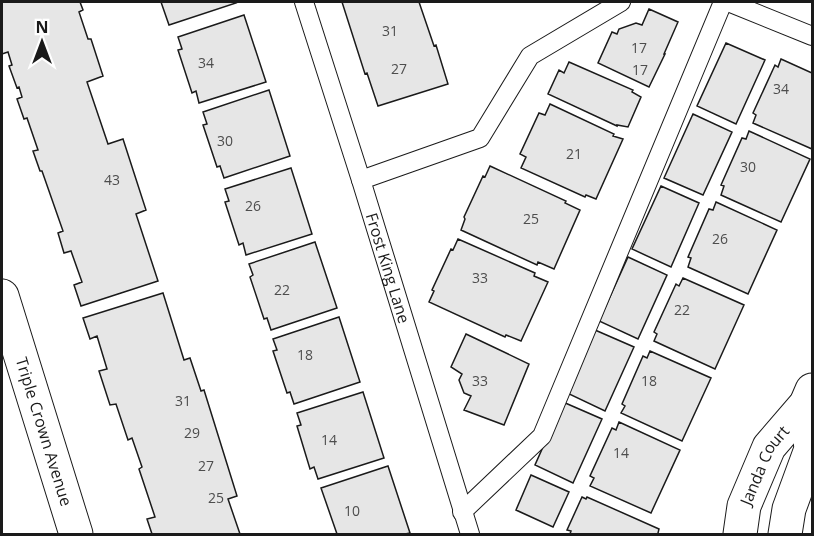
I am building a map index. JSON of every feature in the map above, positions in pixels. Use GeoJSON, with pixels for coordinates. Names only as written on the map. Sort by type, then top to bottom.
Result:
{"type":"FeatureCollection","features":[{"type":"Feature","properties":{"kind":"street","name":"Triple Crown Avenue"},"geometry":{"type":"LineString","coordinates":[[2,296],[15,386],[76,534]]}},
{"type":"Feature","properties":{"kind":"street","name":"Janda Court"},"geometry":{"type":"LineString","coordinates":[[740,534],[744,506],[769,447],[809,397]]}},
{"type":"Feature","properties":{"kind":"street","name":"Janda Court"},"geometry":{"type":"LineString","coordinates":[[785,534],[789,509],[811,449],[809,397]]}},
{"type":"Feature","properties":{"kind":"lane","name":"Frost King Lane"},"geometry":{"type":"LineString","coordinates":[[304,2],[470,534]]}},
{"type":"Feature","properties":{"kind":"lane"},"geometry":{"type":"LineString","coordinates":[[361,180],[480,138],[530,56],[621,2]]}},
{"type":"Feature","properties":{"kind":"lane"},"geometry":{"type":"LineString","coordinates":[[462,512],[542,436],[723,2]]}},
{"type":"Feature","properties":{"kind":"lane"},"geometry":{"type":"LineString","coordinates":[[728,2],[813,36]]}},
{"type":"Feature","properties":{"kind":"building"},"geometry":{"type":"Polygon","coordinates":[[[2,2],[80,2],[83,10],[79,12],[103,76],[87,82],[108,144],[123,139],[146,210],[136,214],[158,281],[81,306],[74,285],[82,282],[71,251],[64,253],[58,233],[63,231],[33,151],[38,150],[27,118],[24,119],[17,99],[22,97],[19,87],[17,88],[9,66],[12,65],[8,52],[2,54],[2,2]]]}},
{"type":"Feature","properties":{"kind":"building"},"geometry":{"type":"Polygon","coordinates":[[[161,2],[235,2],[236,3],[169,25],[161,2]]]}},
{"type":"Feature","properties":{"kind":"building"},"geometry":{"type":"Polygon","coordinates":[[[342,2],[419,2],[448,84],[378,106],[367,73],[365,74],[342,2]]]}},
{"type":"Feature","properties":{"kind":"building"},"geometry":{"type":"Polygon","coordinates":[[[649,9],[678,22],[649,87],[598,63],[612,32],[617,34],[619,29],[636,23],[642,25],[649,9]]]}},
{"type":"Feature","properties":{"kind":"building"},"geometry":{"type":"Polygon","coordinates":[[[244,15],[266,82],[199,103],[196,91],[192,93],[178,50],[182,49],[178,37],[244,15]]]}},
{"type":"Feature","properties":{"kind":"building"},"geometry":{"type":"Polygon","coordinates":[[[726,43],[765,60],[736,124],[697,106],[726,43]]]}},
{"type":"Feature","properties":{"kind":"building"},"geometry":{"type":"Polygon","coordinates":[[[781,59],[812,73],[812,149],[753,123],[756,115],[753,113],[775,65],[778,67],[781,59]]]}},
{"type":"Feature","properties":{"kind":"building"},"geometry":{"type":"Polygon","coordinates":[[[569,62],[633,90],[632,92],[641,97],[628,127],[617,126],[548,94],[559,70],[564,73],[569,62]]]}},
{"type":"Feature","properties":{"kind":"building"},"geometry":{"type":"Polygon","coordinates":[[[269,90],[290,156],[224,178],[220,166],[217,167],[203,125],[207,124],[203,112],[269,90]]]}},
{"type":"Feature","properties":{"kind":"building"},"geometry":{"type":"Polygon","coordinates":[[[550,104],[623,139],[596,199],[586,195],[585,197],[521,168],[526,157],[520,154],[539,113],[545,115],[550,104]]]}},
{"type":"Feature","properties":{"kind":"building"},"geometry":{"type":"Polygon","coordinates":[[[693,114],[732,132],[703,195],[664,178],[693,114]]]}},
{"type":"Feature","properties":{"kind":"building"},"geometry":{"type":"Polygon","coordinates":[[[749,131],[810,159],[781,222],[721,195],[724,186],[721,185],[742,138],[746,139],[749,131]]]}},
{"type":"Feature","properties":{"kind":"building"},"geometry":{"type":"Polygon","coordinates":[[[490,166],[566,201],[565,203],[580,210],[554,269],[538,262],[537,265],[461,230],[464,217],[490,166]]]}},
{"type":"Feature","properties":{"kind":"building"},"geometry":{"type":"Polygon","coordinates":[[[291,168],[312,234],[246,255],[243,243],[239,245],[225,202],[229,201],[225,189],[291,168]]]}},
{"type":"Feature","properties":{"kind":"building"},"geometry":{"type":"Polygon","coordinates":[[[661,186],[699,203],[671,267],[632,249],[661,186]]]}},
{"type":"Feature","properties":{"kind":"building"},"geometry":{"type":"Polygon","coordinates":[[[716,202],[777,230],[748,294],[688,267],[691,258],[688,257],[709,209],[713,210],[716,202]]]}},
{"type":"Feature","properties":{"kind":"building"},"geometry":{"type":"Polygon","coordinates":[[[458,239],[535,273],[534,276],[548,282],[521,341],[506,335],[505,337],[429,302],[434,291],[432,290],[458,239]]]}},
{"type":"Feature","properties":{"kind":"building"},"geometry":{"type":"Polygon","coordinates":[[[315,242],[337,308],[271,330],[267,318],[264,319],[250,277],[253,275],[249,264],[315,242]]]}},
{"type":"Feature","properties":{"kind":"building"},"geometry":{"type":"Polygon","coordinates":[[[628,257],[667,275],[638,339],[599,321],[628,257]]]}},
{"type":"Feature","properties":{"kind":"building"},"geometry":{"type":"Polygon","coordinates":[[[683,278],[744,305],[715,369],[654,341],[657,334],[654,332],[676,284],[679,286],[683,278]]]}},
{"type":"Feature","properties":{"kind":"building"},"geometry":{"type":"Polygon","coordinates":[[[163,293],[184,360],[190,358],[201,391],[204,390],[237,496],[228,499],[240,534],[152,534],[147,519],[155,517],[139,469],[142,467],[132,438],[128,440],[116,404],[110,405],[99,371],[107,369],[97,336],[90,339],[83,318],[163,293]]]}},
{"type":"Feature","properties":{"kind":"building"},"geometry":{"type":"Polygon","coordinates":[[[339,317],[360,382],[294,404],[290,392],[287,393],[273,351],[277,350],[273,339],[339,317]]]}},
{"type":"Feature","properties":{"kind":"building"},"geometry":{"type":"Polygon","coordinates":[[[595,330],[634,347],[605,411],[567,393],[595,330]]]}},
{"type":"Feature","properties":{"kind":"building"},"geometry":{"type":"Polygon","coordinates":[[[466,334],[529,364],[504,425],[464,410],[471,396],[464,393],[459,380],[462,374],[451,367],[466,334]]]}},
{"type":"Feature","properties":{"kind":"building"},"geometry":{"type":"Polygon","coordinates":[[[650,351],[711,378],[682,441],[621,413],[625,406],[622,404],[643,356],[647,358],[650,351]]]}},
{"type":"Feature","properties":{"kind":"building"},"geometry":{"type":"Polygon","coordinates":[[[363,392],[384,458],[318,479],[314,467],[310,469],[297,426],[301,425],[297,413],[363,392]]]}},
{"type":"Feature","properties":{"kind":"building"},"geometry":{"type":"Polygon","coordinates":[[[563,402],[602,419],[573,483],[535,465],[563,402]]]}},
{"type":"Feature","properties":{"kind":"building"},"geometry":{"type":"Polygon","coordinates":[[[619,422],[680,450],[651,513],[590,486],[594,478],[590,476],[612,428],[616,430],[619,422]]]}},
{"type":"Feature","properties":{"kind":"building"},"geometry":{"type":"Polygon","coordinates":[[[388,466],[410,533],[337,534],[321,488],[388,466]]]}},
{"type":"Feature","properties":{"kind":"building"},"geometry":{"type":"Polygon","coordinates":[[[531,475],[569,492],[553,527],[516,510],[531,475]]]}},
{"type":"Feature","properties":{"kind":"building"},"geometry":{"type":"Polygon","coordinates":[[[582,497],[586,499],[587,497],[659,529],[659,534],[570,534],[571,531],[567,530],[582,497]]]}}]}
